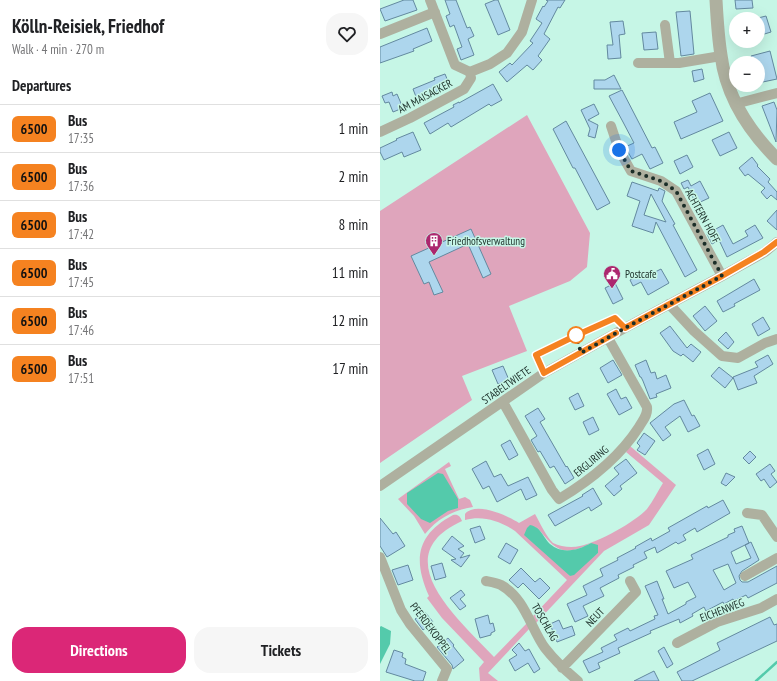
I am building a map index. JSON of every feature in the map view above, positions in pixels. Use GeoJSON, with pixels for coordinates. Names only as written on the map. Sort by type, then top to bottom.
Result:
{"type":"FeatureCollection","features":[{"type":"Feature","properties":{"kind":"street"},"geometry":{"type":"LineString","coordinates":[[430,0],[455,65],[470,72],[490,64],[507,52],[522,32],[532,0]]}},
{"type":"Feature","properties":{"kind":"street"},"geometry":{"type":"LineString","coordinates":[[716,0],[721,56],[727,84],[735,104],[750,128],[777,159]]}},
{"type":"Feature","properties":{"kind":"street"},"geometry":{"type":"LineString","coordinates":[[380,34],[435,12]]}},
{"type":"Feature","properties":{"kind":"street"},"geometry":{"type":"LineString","coordinates":[[665,25],[670,63]]}},
{"type":"Feature","properties":{"kind":"street"},"geometry":{"type":"LineString","coordinates":[[638,63],[679,63],[721,56]]}},
{"type":"Feature","properties":{"kind":"street","name":"AM MAISACKER"},"geometry":{"type":"LineString","coordinates":[[380,132],[410,118],[464,89],[471,78],[470,72]]}},
{"type":"Feature","properties":{"kind":"street"},"geometry":{"type":"LineString","coordinates":[[735,104],[777,93]]}},
{"type":"Feature","properties":{"kind":"street","name":"ACHTERN HOFF"},"geometry":{"type":"LineString","coordinates":[[610,126],[619,150],[631,171],[661,181],[676,191],[722,276]]}},
{"type":"Feature","properties":{"kind":"street","name":"STABELTWIETE"},"geometry":{"type":"LineString","coordinates":[[380,486],[544,373],[722,276],[764,252],[777,242]]}},
{"type":"Feature","properties":{"kind":"street"},"geometry":{"type":"LineString","coordinates":[[670,304],[694,331],[722,356],[738,358],[765,343],[777,339]]}},
{"type":"Feature","properties":{"kind":"street","name":"ERGLIRING"},"geometry":{"type":"LineString","coordinates":[[503,402],[552,490],[559,499],[578,487],[619,454],[648,413],[647,407],[608,338]]}},
{"type":"Feature","properties":{"kind":"street"},"geometry":{"type":"LineString","coordinates":[[747,513],[762,516],[777,537]]}},
{"type":"Feature","properties":{"kind":"street"},"geometry":{"type":"LineString","coordinates":[[745,576],[777,558]]}},
{"type":"Feature","properties":{"kind":"street","name":"PFERDEKOPPEL"},"geometry":{"type":"LineString","coordinates":[[381,563],[401,610],[410,624],[447,668],[442,681]]}},
{"type":"Feature","properties":{"kind":"street","name":"TOSCHLAG"},"geometry":{"type":"LineString","coordinates":[[486,581],[501,585],[514,596],[524,609],[545,648],[562,668],[578,681]]}},
{"type":"Feature","properties":{"kind":"street","name":"NEUT"},"geometry":{"type":"LineString","coordinates":[[562,668],[636,592],[630,582]]}},
{"type":"Feature","properties":{"kind":"street","name":"EICHENWEG"},"geometry":{"type":"LineString","coordinates":[[677,643],[717,622],[761,608],[777,599]]}},
{"type":"Feature","properties":{"kind":"shaded area"},"geometry":{"type":"Polygon","coordinates":[[[527,115],[590,233],[587,267],[570,281],[509,306],[527,351],[462,376],[472,400],[380,463],[380,211],[527,115]]]}},
{"type":"Feature","properties":{"kind":"shaded area"},"geometry":{"type":"Polygon","coordinates":[[[630,446],[676,485],[649,525],[604,551],[536,623],[533,616],[567,580],[515,531],[503,524],[491,520],[478,518],[465,520],[465,514],[470,510],[484,509],[500,514],[519,523],[535,514],[553,543],[574,547],[596,541],[625,526],[647,509],[663,483],[626,452],[630,446]],[[537,527],[570,576],[598,553],[591,543],[573,550],[566,551],[560,549],[549,541],[537,527]]]}},
{"type":"Feature","properties":{"kind":"shaded area"},"geometry":{"type":"Polygon","coordinates":[[[449,462],[451,466],[445,469],[459,499],[465,497],[470,500],[473,507],[459,510],[441,519],[425,534],[414,516],[398,499],[449,462]]]}},
{"type":"Feature","properties":{"kind":"shaded area"},"geometry":{"type":"Polygon","coordinates":[[[438,473],[443,474],[458,499],[458,508],[448,511],[430,523],[421,519],[407,504],[407,493],[438,473]]]}},
{"type":"Feature","properties":{"kind":"shaded area"},"geometry":{"type":"Polygon","coordinates":[[[453,515],[459,516],[462,521],[439,536],[429,552],[429,570],[436,589],[464,626],[494,657],[528,622],[530,628],[488,673],[498,681],[480,681],[479,668],[484,662],[442,618],[427,598],[429,596],[421,571],[421,550],[431,531],[453,515]]]}},
{"type":"Feature","properties":{"kind":"shaded area"},"geometry":{"type":"Polygon","coordinates":[[[530,525],[537,528],[547,541],[555,547],[570,550],[581,548],[591,543],[598,545],[598,553],[574,575],[570,576],[524,535],[530,525]]]}},
{"type":"Feature","properties":{"kind":"shaded area"},"geometry":{"type":"Polygon","coordinates":[[[381,626],[391,631],[390,644],[380,664],[380,627],[381,626]]]}},
{"type":"Feature","properties":{"kind":"building"},"geometry":{"type":"Polygon","coordinates":[[[404,0],[413,0],[417,10],[385,21],[380,9],[404,0]]]}},
{"type":"Feature","properties":{"kind":"building"},"geometry":{"type":"Polygon","coordinates":[[[445,0],[456,0],[467,28],[470,27],[474,36],[468,39],[474,55],[461,60],[457,49],[462,47],[454,25],[450,27],[446,16],[450,14],[445,0]]]}},
{"type":"Feature","properties":{"kind":"building"},"geometry":{"type":"Polygon","coordinates":[[[498,0],[510,30],[498,35],[485,4],[498,0]]]}},
{"type":"Feature","properties":{"kind":"building"},"geometry":{"type":"Polygon","coordinates":[[[546,0],[565,0],[560,8],[558,7],[544,34],[550,39],[538,56],[542,60],[533,70],[527,65],[507,82],[499,72],[510,63],[512,65],[533,43],[530,41],[542,23],[536,19],[543,6],[544,7],[548,1],[546,0]]]}},
{"type":"Feature","properties":{"kind":"building"},"geometry":{"type":"Polygon","coordinates":[[[735,0],[752,0],[753,8],[736,9],[735,0]]]}},
{"type":"Feature","properties":{"kind":"building"},"geometry":{"type":"Polygon","coordinates":[[[690,11],[694,54],[681,56],[676,12],[690,11]]]}},
{"type":"Feature","properties":{"kind":"building"},"geometry":{"type":"Polygon","coordinates":[[[765,16],[771,32],[765,34],[765,16]]]}},
{"type":"Feature","properties":{"kind":"building"},"geometry":{"type":"Polygon","coordinates":[[[623,21],[625,34],[619,35],[621,58],[608,59],[607,45],[613,45],[610,22],[623,21]]]}},
{"type":"Feature","properties":{"kind":"building"},"geometry":{"type":"Polygon","coordinates":[[[427,28],[432,41],[413,49],[414,51],[380,63],[380,47],[427,28]]]}},
{"type":"Feature","properties":{"kind":"building"},"geometry":{"type":"Polygon","coordinates":[[[656,32],[658,49],[644,50],[642,33],[656,32]]]}},
{"type":"Feature","properties":{"kind":"building"},"geometry":{"type":"Polygon","coordinates":[[[770,51],[777,79],[765,82],[765,56],[751,56],[770,51]]]}},
{"type":"Feature","properties":{"kind":"building"},"geometry":{"type":"Polygon","coordinates":[[[702,69],[704,79],[694,82],[692,71],[702,69]]]}},
{"type":"Feature","properties":{"kind":"building"},"geometry":{"type":"Polygon","coordinates":[[[445,74],[450,86],[430,94],[431,97],[418,102],[413,89],[445,74]]]}},
{"type":"Feature","properties":{"kind":"building"},"geometry":{"type":"Polygon","coordinates":[[[614,75],[621,89],[594,89],[594,80],[605,80],[614,75]]]}},
{"type":"Feature","properties":{"kind":"building"},"geometry":{"type":"Polygon","coordinates":[[[493,84],[502,100],[491,106],[489,104],[451,127],[448,123],[430,134],[424,123],[454,107],[453,105],[493,84]]]}},
{"type":"Feature","properties":{"kind":"building"},"geometry":{"type":"Polygon","coordinates":[[[622,90],[652,148],[655,147],[663,163],[650,169],[642,154],[632,159],[625,147],[634,143],[609,96],[622,90]]]}},
{"type":"Feature","properties":{"kind":"building"},"geometry":{"type":"Polygon","coordinates":[[[392,92],[393,96],[397,94],[403,108],[393,112],[389,102],[385,103],[382,96],[392,92]]]}},
{"type":"Feature","properties":{"kind":"building"},"geometry":{"type":"Polygon","coordinates":[[[710,93],[723,121],[681,139],[674,122],[697,112],[692,101],[710,93]]]}},
{"type":"Feature","properties":{"kind":"building"},"geometry":{"type":"Polygon","coordinates":[[[774,102],[777,110],[776,142],[762,106],[774,102]]]}},
{"type":"Feature","properties":{"kind":"building"},"geometry":{"type":"Polygon","coordinates":[[[594,104],[599,114],[588,120],[598,125],[595,138],[588,136],[590,129],[581,110],[594,104]]]}},
{"type":"Feature","properties":{"kind":"building"},"geometry":{"type":"Polygon","coordinates":[[[566,121],[610,203],[597,210],[553,129],[566,121]]]}},
{"type":"Feature","properties":{"kind":"building"},"geometry":{"type":"Polygon","coordinates":[[[413,132],[421,150],[404,157],[402,152],[384,160],[380,152],[380,148],[413,132]]]}},
{"type":"Feature","properties":{"kind":"building"},"geometry":{"type":"Polygon","coordinates":[[[729,132],[737,148],[720,156],[712,140],[729,132]]]}},
{"type":"Feature","properties":{"kind":"building"},"geometry":{"type":"Polygon","coordinates":[[[687,155],[693,167],[680,174],[674,161],[687,155]]]}},
{"type":"Feature","properties":{"kind":"building"},"geometry":{"type":"Polygon","coordinates":[[[752,157],[758,165],[757,166],[770,179],[768,182],[777,192],[777,200],[771,195],[767,199],[761,192],[765,188],[748,174],[745,176],[739,168],[752,157]]]}},
{"type":"Feature","properties":{"kind":"building"},"geometry":{"type":"Polygon","coordinates":[[[688,180],[691,186],[700,181],[709,198],[696,204],[688,187],[684,189],[681,183],[688,180]]]}},
{"type":"Feature","properties":{"kind":"building"},"geometry":{"type":"Polygon","coordinates":[[[632,182],[658,191],[659,188],[665,191],[662,201],[697,270],[685,277],[656,222],[653,233],[632,226],[640,201],[627,196],[632,182]],[[651,194],[644,215],[666,222],[651,194]]]}},
{"type":"Feature","properties":{"kind":"building"},"geometry":{"type":"Polygon","coordinates":[[[699,203],[702,210],[696,213],[693,206],[699,203]]]}},
{"type":"Feature","properties":{"kind":"building"},"geometry":{"type":"Polygon","coordinates":[[[777,210],[777,230],[767,221],[777,210]]]}},
{"type":"Feature","properties":{"kind":"building"},"geometry":{"type":"Polygon","coordinates":[[[723,225],[733,244],[748,236],[745,231],[755,225],[763,238],[727,257],[719,240],[712,244],[707,234],[723,225]]]}},
{"type":"Feature","properties":{"kind":"building","name":"Friedhofsverwaltung"},"geometry":{"type":"Polygon","coordinates":[[[471,229],[491,274],[483,278],[468,244],[429,262],[443,292],[434,295],[429,282],[424,284],[411,256],[471,229]]]}},
{"type":"Feature","properties":{"kind":"building"},"geometry":{"type":"Polygon","coordinates":[[[661,269],[669,283],[648,295],[641,282],[633,286],[630,280],[645,272],[647,276],[661,269]]]}},
{"type":"Feature","properties":{"kind":"building"},"geometry":{"type":"Polygon","coordinates":[[[754,279],[760,290],[734,304],[735,306],[723,312],[717,301],[754,279]]]}},
{"type":"Feature","properties":{"kind":"building"},"geometry":{"type":"Polygon","coordinates":[[[615,283],[623,299],[613,304],[605,288],[615,283]]]}},
{"type":"Feature","properties":{"kind":"building"},"geometry":{"type":"Polygon","coordinates":[[[705,306],[717,321],[705,331],[693,316],[705,306]]]}},
{"type":"Feature","properties":{"kind":"building"},"geometry":{"type":"Polygon","coordinates":[[[763,317],[770,329],[758,336],[752,324],[763,317]]]}},
{"type":"Feature","properties":{"kind":"building"},"geometry":{"type":"Polygon","coordinates":[[[670,326],[687,348],[691,344],[701,352],[693,362],[683,354],[681,356],[673,351],[660,333],[670,326]]]}},
{"type":"Feature","properties":{"kind":"building"},"geometry":{"type":"Polygon","coordinates":[[[726,332],[734,342],[728,349],[718,340],[726,332]]]}},
{"type":"Feature","properties":{"kind":"building"},"geometry":{"type":"Polygon","coordinates":[[[768,355],[773,364],[754,376],[757,383],[738,390],[733,377],[758,367],[755,362],[768,355]]]}},
{"type":"Feature","properties":{"kind":"building"},"geometry":{"type":"Polygon","coordinates":[[[613,360],[622,375],[608,383],[600,368],[613,360]]]}},
{"type":"Feature","properties":{"kind":"building"},"geometry":{"type":"Polygon","coordinates":[[[646,360],[651,373],[655,372],[657,379],[666,375],[671,388],[656,394],[657,397],[650,399],[635,365],[646,360]]]}},
{"type":"Feature","properties":{"kind":"building"},"geometry":{"type":"Polygon","coordinates":[[[503,366],[509,380],[498,384],[492,370],[503,366]]]}},
{"type":"Feature","properties":{"kind":"building"},"geometry":{"type":"Polygon","coordinates":[[[719,367],[733,378],[725,388],[711,376],[719,367]]]}},
{"type":"Feature","properties":{"kind":"building"},"geometry":{"type":"Polygon","coordinates":[[[616,389],[621,399],[626,397],[632,408],[619,415],[607,394],[616,389]]]}},
{"type":"Feature","properties":{"kind":"building"},"geometry":{"type":"Polygon","coordinates":[[[578,393],[584,406],[575,410],[569,398],[578,393]]]}},
{"type":"Feature","properties":{"kind":"building"},"geometry":{"type":"Polygon","coordinates":[[[684,400],[692,416],[694,415],[700,426],[688,432],[680,416],[665,427],[671,435],[663,441],[650,423],[674,404],[684,400]]]}},
{"type":"Feature","properties":{"kind":"building"},"geometry":{"type":"Polygon","coordinates":[[[538,408],[545,419],[540,422],[574,478],[565,484],[554,466],[550,468],[540,451],[538,452],[531,440],[537,436],[525,416],[538,408]]]}},
{"type":"Feature","properties":{"kind":"building"},"geometry":{"type":"Polygon","coordinates":[[[593,417],[599,430],[589,435],[583,422],[593,417]]]}},
{"type":"Feature","properties":{"kind":"building"},"geometry":{"type":"Polygon","coordinates":[[[644,433],[655,441],[645,455],[637,450],[640,446],[637,443],[644,433]]]}},
{"type":"Feature","properties":{"kind":"building"},"geometry":{"type":"Polygon","coordinates":[[[510,440],[518,455],[509,460],[501,445],[510,440]]]}},
{"type":"Feature","properties":{"kind":"building"},"geometry":{"type":"Polygon","coordinates":[[[708,449],[715,464],[704,470],[697,455],[708,449]]]}},
{"type":"Feature","properties":{"kind":"building"},"geometry":{"type":"Polygon","coordinates":[[[750,451],[756,457],[749,464],[743,458],[750,451]]]}},
{"type":"Feature","properties":{"kind":"building"},"geometry":{"type":"Polygon","coordinates":[[[626,459],[637,473],[620,486],[622,489],[614,496],[605,486],[619,474],[614,468],[626,459]]]}},
{"type":"Feature","properties":{"kind":"building"},"geometry":{"type":"Polygon","coordinates":[[[486,461],[494,477],[501,474],[508,486],[528,477],[537,495],[526,500],[521,489],[497,502],[489,486],[483,489],[472,469],[486,461]]]}},
{"type":"Feature","properties":{"kind":"building"},"geometry":{"type":"Polygon","coordinates":[[[770,464],[775,471],[771,474],[777,482],[770,488],[764,479],[761,481],[756,474],[770,464]]]}},
{"type":"Feature","properties":{"kind":"building"},"geometry":{"type":"Polygon","coordinates":[[[726,473],[735,477],[726,486],[721,483],[726,473]]]}},
{"type":"Feature","properties":{"kind":"building"},"geometry":{"type":"Polygon","coordinates":[[[593,488],[602,504],[591,511],[589,507],[555,526],[548,515],[583,496],[582,495],[593,488]]]}},
{"type":"Feature","properties":{"kind":"building"},"geometry":{"type":"Polygon","coordinates":[[[723,500],[730,513],[697,532],[695,528],[683,535],[686,540],[678,544],[676,542],[657,553],[655,547],[644,552],[647,558],[618,575],[619,578],[600,588],[604,596],[583,606],[588,616],[575,622],[567,604],[587,595],[583,586],[603,576],[600,569],[618,560],[617,558],[651,538],[652,541],[670,531],[668,528],[707,506],[708,508],[723,500]]]}},
{"type":"Feature","properties":{"kind":"building"},"geometry":{"type":"Polygon","coordinates":[[[380,518],[393,534],[396,532],[405,546],[387,557],[380,546],[380,518]]]}},
{"type":"Feature","properties":{"kind":"building"},"geometry":{"type":"Polygon","coordinates":[[[480,526],[485,539],[475,543],[470,529],[480,526]]]}},
{"type":"Feature","properties":{"kind":"building"},"geometry":{"type":"Polygon","coordinates":[[[742,526],[749,543],[751,542],[759,560],[742,571],[739,576],[740,580],[742,582],[748,582],[777,566],[777,583],[748,598],[746,595],[734,601],[733,599],[724,604],[723,602],[706,611],[704,607],[692,614],[693,616],[680,623],[679,619],[650,631],[651,633],[618,648],[620,653],[598,663],[600,668],[589,673],[583,661],[603,652],[601,648],[617,640],[614,635],[628,628],[630,631],[655,619],[654,616],[658,615],[645,586],[657,581],[668,614],[686,604],[686,602],[696,597],[688,582],[674,588],[666,571],[693,559],[691,555],[728,537],[728,535],[735,532],[734,529],[742,526]],[[745,545],[731,552],[736,564],[751,558],[745,545]],[[728,564],[713,570],[724,590],[736,583],[728,564]]]}},
{"type":"Feature","properties":{"kind":"building"},"geometry":{"type":"Polygon","coordinates":[[[452,536],[464,546],[458,549],[464,553],[460,558],[470,555],[461,567],[451,560],[456,559],[442,549],[452,536]]]}},
{"type":"Feature","properties":{"kind":"building"},"geometry":{"type":"Polygon","coordinates":[[[506,543],[518,550],[510,564],[498,557],[506,543]]]}},
{"type":"Feature","properties":{"kind":"building"},"geometry":{"type":"Polygon","coordinates":[[[442,563],[446,577],[435,580],[431,566],[442,563]]]}},
{"type":"Feature","properties":{"kind":"building"},"geometry":{"type":"Polygon","coordinates":[[[408,565],[413,580],[398,585],[392,570],[408,565]]]}},
{"type":"Feature","properties":{"kind":"building"},"geometry":{"type":"Polygon","coordinates":[[[521,568],[535,582],[540,578],[550,588],[539,599],[523,583],[518,588],[509,580],[521,568]]]}},
{"type":"Feature","properties":{"kind":"building"},"geometry":{"type":"Polygon","coordinates":[[[461,590],[465,595],[460,599],[466,606],[460,610],[450,598],[461,590]]]}},
{"type":"Feature","properties":{"kind":"building"},"geometry":{"type":"Polygon","coordinates":[[[425,612],[433,622],[423,630],[415,619],[425,612]]]}},
{"type":"Feature","properties":{"kind":"building"},"geometry":{"type":"Polygon","coordinates":[[[488,615],[490,624],[493,623],[495,631],[491,633],[491,635],[480,638],[475,619],[488,615]]]}},
{"type":"Feature","properties":{"kind":"building"},"geometry":{"type":"Polygon","coordinates":[[[770,617],[774,625],[777,624],[777,641],[692,681],[682,681],[677,672],[720,650],[717,643],[770,617]]]}},
{"type":"Feature","properties":{"kind":"building"},"geometry":{"type":"Polygon","coordinates":[[[559,620],[563,629],[572,626],[575,635],[557,642],[550,624],[559,620]]]}},
{"type":"Feature","properties":{"kind":"building"},"geometry":{"type":"Polygon","coordinates":[[[448,638],[464,660],[453,669],[452,665],[437,647],[448,638]]]}},
{"type":"Feature","properties":{"kind":"building"},"geometry":{"type":"Polygon","coordinates":[[[519,643],[525,651],[529,649],[540,669],[534,673],[528,663],[515,671],[509,660],[517,655],[512,650],[519,643]]]}},
{"type":"Feature","properties":{"kind":"building"},"geometry":{"type":"Polygon","coordinates":[[[664,647],[673,664],[667,668],[658,651],[664,647]]]}},
{"type":"Feature","properties":{"kind":"building"},"geometry":{"type":"Polygon","coordinates":[[[394,650],[403,653],[402,657],[406,659],[405,664],[426,672],[423,681],[415,681],[386,672],[394,650]]]}},
{"type":"Feature","properties":{"kind":"building"},"geometry":{"type":"Polygon","coordinates":[[[654,671],[659,681],[634,681],[654,671]]]}},
{"type":"Feature","properties":{"kind":"waterway"},"geometry":{"type":"LineString","coordinates":[[756,681],[777,662]]}},
{"type":"Feature","properties":{"kind":"bus line","name":"6500"},"geometry":{"type":"LineString","coordinates":[[616,333],[544,373],[536,355],[615,318],[625,328],[722,276],[764,252],[777,242]]}},
{"type":"Feature","properties":{"kind":"place","name":"Friedhofsverwaltung"},"geometry":{"type":"Point","coordinates":[434,256]}},
{"type":"Feature","properties":{"kind":"place","name":"Postcafe"},"geometry":{"type":"Point","coordinates":[612,289]}},
{"type":"Feature","properties":{"kind":"route"},"geometry":{"type":"LineString","coordinates":[[576,335],[581,353],[722,276],[676,191],[661,181],[631,171],[619,150]]}}]}
